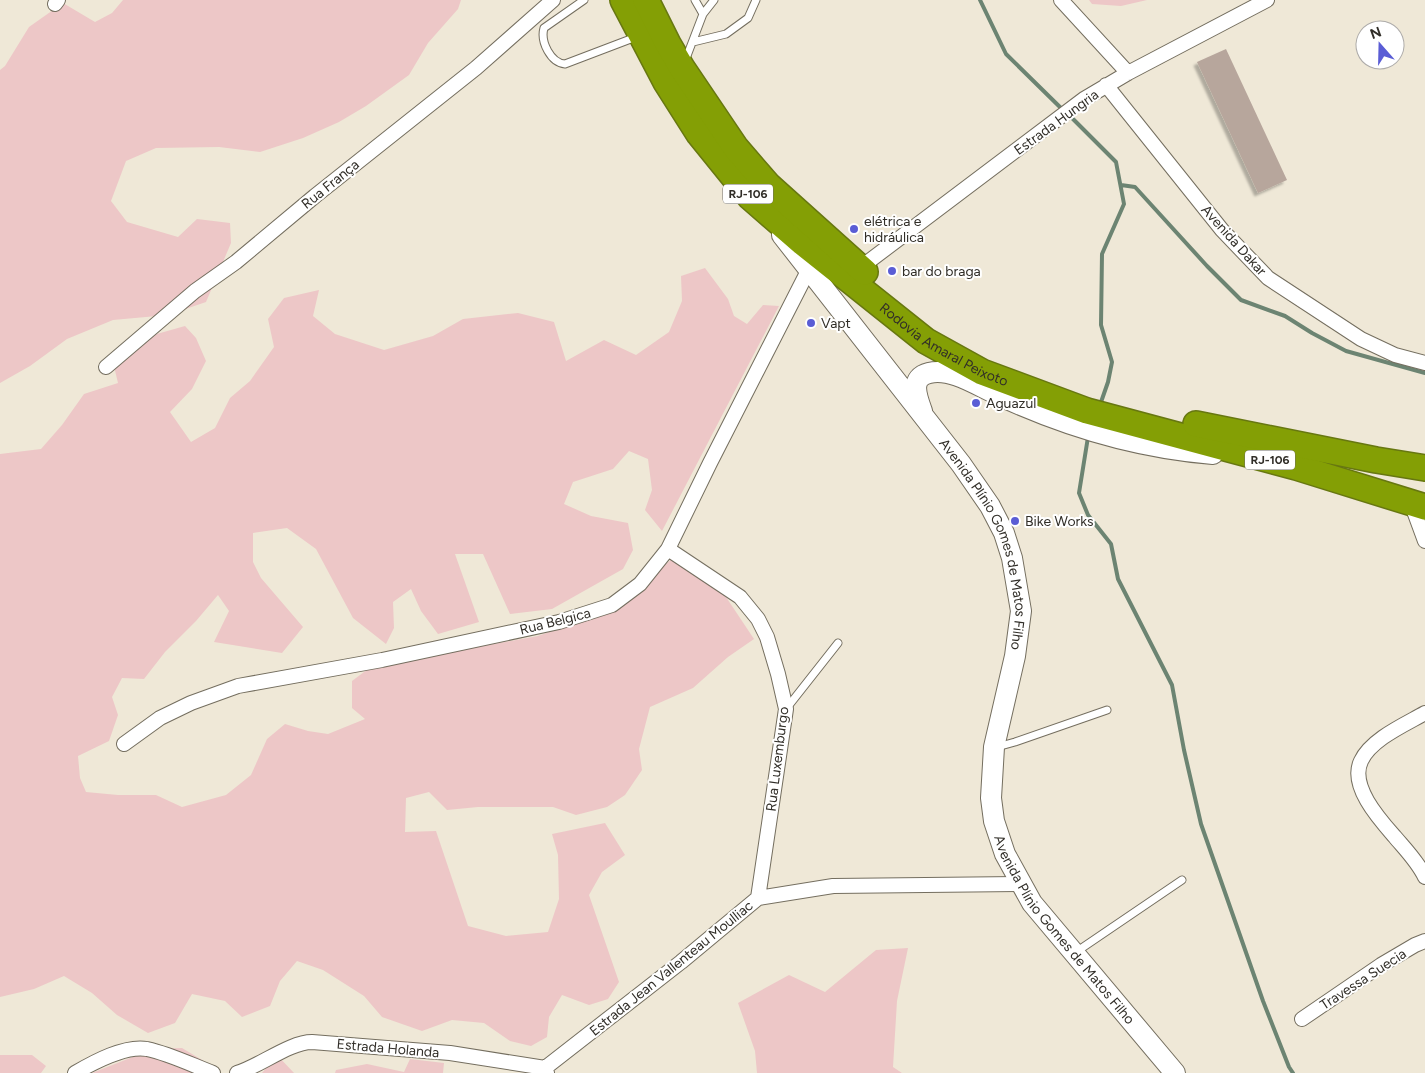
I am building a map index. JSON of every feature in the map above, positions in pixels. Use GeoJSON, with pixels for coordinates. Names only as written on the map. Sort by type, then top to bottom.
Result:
{"type":"FeatureCollection","features":[{"type":"Feature","properties":{"kind":"highway","name":"Rodovia Amaral Peixoto"},"geometry":{"type":"LineString","coordinates":[[623,0],[666,82],[698,134],[750,196],[811,249],[926,341],[982,372],[1099,416],[1296,467],[1418,505]]}},
{"type":"Feature","properties":{"kind":"highway","name":"Rodovia Amaral Peixoto"},"geometry":{"type":"LineString","coordinates":[[646,0],[682,68],[736,148],[768,185],[860,268],[955,341],[1014,369],[1099,416],[1204,426],[1425,468]]}},
{"type":"Feature","properties":{"kind":"main road","name":"Avenida Plínio Gomes de Matos Filho"},"geometry":{"type":"LineString","coordinates":[[750,196],[961,464],[990,506],[1004,533],[1012,558],[1021,611],[1020,626],[994,747],[991,798],[994,821],[1005,854],[1032,903],[1175,1073]]}},
{"type":"Feature","properties":{"kind":"main road"},"geometry":{"type":"LineString","coordinates":[[925,420],[916,393],[916,384],[922,376],[928,373],[941,372],[960,377],[1008,399],[1099,416]]}},
{"type":"Feature","properties":{"kind":"street","name":"Rua França"},"geometry":{"type":"LineString","coordinates":[[106,367],[195,292],[236,262],[315,196],[476,68],[553,0]]}},
{"type":"Feature","properties":{"kind":"street"},"geometry":{"type":"LineString","coordinates":[[1061,0],[1128,73]]}},
{"type":"Feature","properties":{"kind":"street","name":"Estrada Hungria"},"geometry":{"type":"LineString","coordinates":[[860,268],[1084,99],[1128,73],[1268,0]]}},
{"type":"Feature","properties":{"kind":"street","name":"Avenida Dakar"},"geometry":{"type":"LineString","coordinates":[[1106,85],[1222,230],[1264,274],[1361,339],[1395,355],[1425,363]]}},
{"type":"Feature","properties":{"kind":"street","name":"Rua Belgica"},"geometry":{"type":"LineString","coordinates":[[124,744],[160,718],[191,703],[238,686],[382,660],[559,622],[612,605],[640,584],[668,549],[809,269]]}},
{"type":"Feature","properties":{"kind":"street"},"geometry":{"type":"LineString","coordinates":[[1418,505],[1425,541]]}},
{"type":"Feature","properties":{"kind":"street","name":"Rua Luxemburgo"},"geometry":{"type":"LineString","coordinates":[[668,549],[740,597],[758,619],[767,637],[786,709],[758,898]]}},
{"type":"Feature","properties":{"kind":"street"},"geometry":{"type":"LineString","coordinates":[[1425,713],[1389,733],[1370,749],[1361,761],[1359,777],[1364,793],[1375,814],[1419,865],[1425,877]]}},
{"type":"Feature","properties":{"kind":"street","name":"Estrada Jean Vallenteau Moulliac"},"geometry":{"type":"LineString","coordinates":[[546,1071],[758,898],[833,886],[1022,884]]}},
{"type":"Feature","properties":{"kind":"street","name":"Travessa Suecia"},"geometry":{"type":"LineString","coordinates":[[1302,1019],[1381,965],[1415,945],[1425,942]]}},
{"type":"Feature","properties":{"kind":"street","name":"Estrada Holanda"},"geometry":{"type":"LineString","coordinates":[[237,1073],[248,1070],[300,1044],[312,1042],[450,1053],[546,1071]]}},
{"type":"Feature","properties":{"kind":"street"},"geometry":{"type":"LineString","coordinates":[[75,1073],[98,1060],[129,1049],[146,1049],[213,1073]]}},
{"type":"Feature","properties":{"kind":"lane"},"geometry":{"type":"LineString","coordinates":[[584,0],[544,28],[543,39],[552,58],[558,64],[565,64],[640,35]]}},
{"type":"Feature","properties":{"kind":"lane"},"geometry":{"type":"LineString","coordinates":[[695,0],[703,14]]}},
{"type":"Feature","properties":{"kind":"lane"},"geometry":{"type":"LineString","coordinates":[[682,68],[703,14],[714,0]]}},
{"type":"Feature","properties":{"kind":"lane"},"geometry":{"type":"LineString","coordinates":[[693,42],[726,34],[748,18],[756,0]]}},
{"type":"Feature","properties":{"kind":"lane"},"geometry":{"type":"LineString","coordinates":[[786,709],[838,643]]}},
{"type":"Feature","properties":{"kind":"lane"},"geometry":{"type":"LineString","coordinates":[[994,747],[1015,742],[1107,710]]}},
{"type":"Feature","properties":{"kind":"lane"},"geometry":{"type":"LineString","coordinates":[[1074,954],[1182,880]]}},
{"type":"Feature","properties":{"kind":"shaded area"},"geometry":{"type":"Polygon","coordinates":[[[123,0],[461,0],[458,9],[428,43],[409,75],[366,106],[339,122],[303,138],[260,152],[219,147],[156,148],[126,161],[111,201],[127,222],[178,237],[197,219],[230,223],[231,243],[206,302],[168,315],[113,320],[67,339],[30,366],[0,383],[0,70],[5,66],[29,27],[63,3],[95,22],[112,13],[123,0]]]}},
{"type":"Feature","properties":{"kind":"shaded area"},"geometry":{"type":"Polygon","coordinates":[[[1089,0],[1147,0],[1121,6],[1092,4],[1089,0]]]}},
{"type":"Feature","properties":{"kind":"shaded area"},"geometry":{"type":"Polygon","coordinates":[[[705,268],[728,299],[734,316],[747,324],[763,305],[779,306],[662,531],[645,510],[652,490],[648,459],[629,451],[613,469],[573,482],[564,504],[591,516],[628,523],[633,550],[623,569],[552,609],[510,614],[483,554],[455,554],[479,622],[438,634],[421,611],[411,589],[393,602],[394,628],[386,644],[353,618],[316,549],[287,528],[253,533],[253,562],[261,578],[303,627],[282,653],[214,642],[229,611],[218,595],[196,621],[165,652],[144,679],[122,678],[112,697],[118,715],[109,741],[78,756],[80,778],[86,792],[118,795],[156,795],[182,807],[226,795],[251,775],[267,739],[285,724],[308,731],[328,734],[365,719],[352,708],[352,681],[372,666],[538,636],[610,610],[672,559],[724,594],[754,639],[728,657],[693,688],[650,707],[639,749],[642,770],[625,795],[607,807],[576,815],[553,807],[478,807],[447,810],[429,792],[406,798],[405,832],[436,831],[468,926],[506,936],[548,932],[559,899],[558,855],[552,834],[605,823],[625,855],[602,872],[589,895],[619,982],[608,999],[589,1005],[562,995],[549,1017],[547,1037],[531,1046],[510,1041],[484,1023],[452,1020],[422,1031],[382,1017],[364,996],[323,970],[297,961],[280,981],[270,1006],[242,1017],[225,1001],[192,994],[175,1023],[148,1033],[117,1015],[92,993],[64,976],[34,989],[0,997],[0,454],[41,449],[62,425],[84,394],[118,383],[112,358],[132,341],[185,326],[196,338],[206,361],[192,389],[170,412],[191,442],[215,428],[230,398],[250,381],[274,347],[268,319],[284,298],[319,290],[313,316],[335,334],[384,350],[433,336],[463,319],[518,313],[554,322],[566,361],[604,340],[636,355],[669,332],[682,301],[681,276],[705,268]]]}},
{"type":"Feature","properties":{"kind":"shaded area"},"geometry":{"type":"Polygon","coordinates":[[[908,948],[897,1001],[893,1067],[902,1073],[757,1073],[755,1051],[738,1003],[789,975],[825,992],[876,950],[908,948]]]}},
{"type":"Feature","properties":{"kind":"shaded area"},"geometry":{"type":"Polygon","coordinates":[[[182,1048],[207,1063],[219,1073],[92,1073],[153,1049],[182,1048]]]}},
{"type":"Feature","properties":{"kind":"shaded area"},"geometry":{"type":"Polygon","coordinates":[[[0,1055],[32,1055],[46,1066],[41,1073],[0,1073],[0,1055]]]}},
{"type":"Feature","properties":{"kind":"shaded area"},"geometry":{"type":"Polygon","coordinates":[[[277,1055],[294,1073],[262,1073],[277,1055]]]}},
{"type":"Feature","properties":{"kind":"shaded area"},"geometry":{"type":"Polygon","coordinates":[[[410,1059],[444,1063],[443,1073],[335,1073],[336,1070],[367,1064],[404,1072],[410,1059]]]}},
{"type":"Feature","properties":{"kind":"building"},"geometry":{"type":"Polygon","coordinates":[[[1226,49],[1287,180],[1258,193],[1197,62],[1226,49]]]}},
{"type":"Feature","properties":{"kind":"waterway"},"geometry":{"type":"LineString","coordinates":[[980,0],[1006,54],[1064,111]]}},
{"type":"Feature","properties":{"kind":"waterway"},"geometry":{"type":"LineString","coordinates":[[1069,115],[1116,162],[1124,204],[1102,254],[1101,325],[1112,362],[1108,382],[1100,405]]}},
{"type":"Feature","properties":{"kind":"waterway"},"geometry":{"type":"LineString","coordinates":[[1121,185],[1135,187],[1207,266],[1241,300],[1285,316],[1346,351],[1425,373]]}},
{"type":"Feature","properties":{"kind":"waterway"},"geometry":{"type":"LineString","coordinates":[[1088,437],[1079,493],[1088,515],[1111,544],[1118,579],[1172,685],[1184,750],[1201,824],[1263,1001],[1293,1073]]}},
{"type":"Feature","properties":{"kind":"place","name":"elétrica e hidráulica"},"geometry":{"type":"Point","coordinates":[854,229]}},
{"type":"Feature","properties":{"kind":"place","name":"bar do braga"},"geometry":{"type":"Point","coordinates":[892,271]}},
{"type":"Feature","properties":{"kind":"place","name":"Vapt"},"geometry":{"type":"Point","coordinates":[811,323]}},
{"type":"Feature","properties":{"kind":"place","name":"Aguazul"},"geometry":{"type":"Point","coordinates":[976,403]}},
{"type":"Feature","properties":{"kind":"place","name":"Bike Works"},"geometry":{"type":"Point","coordinates":[1015,521]}}]}
